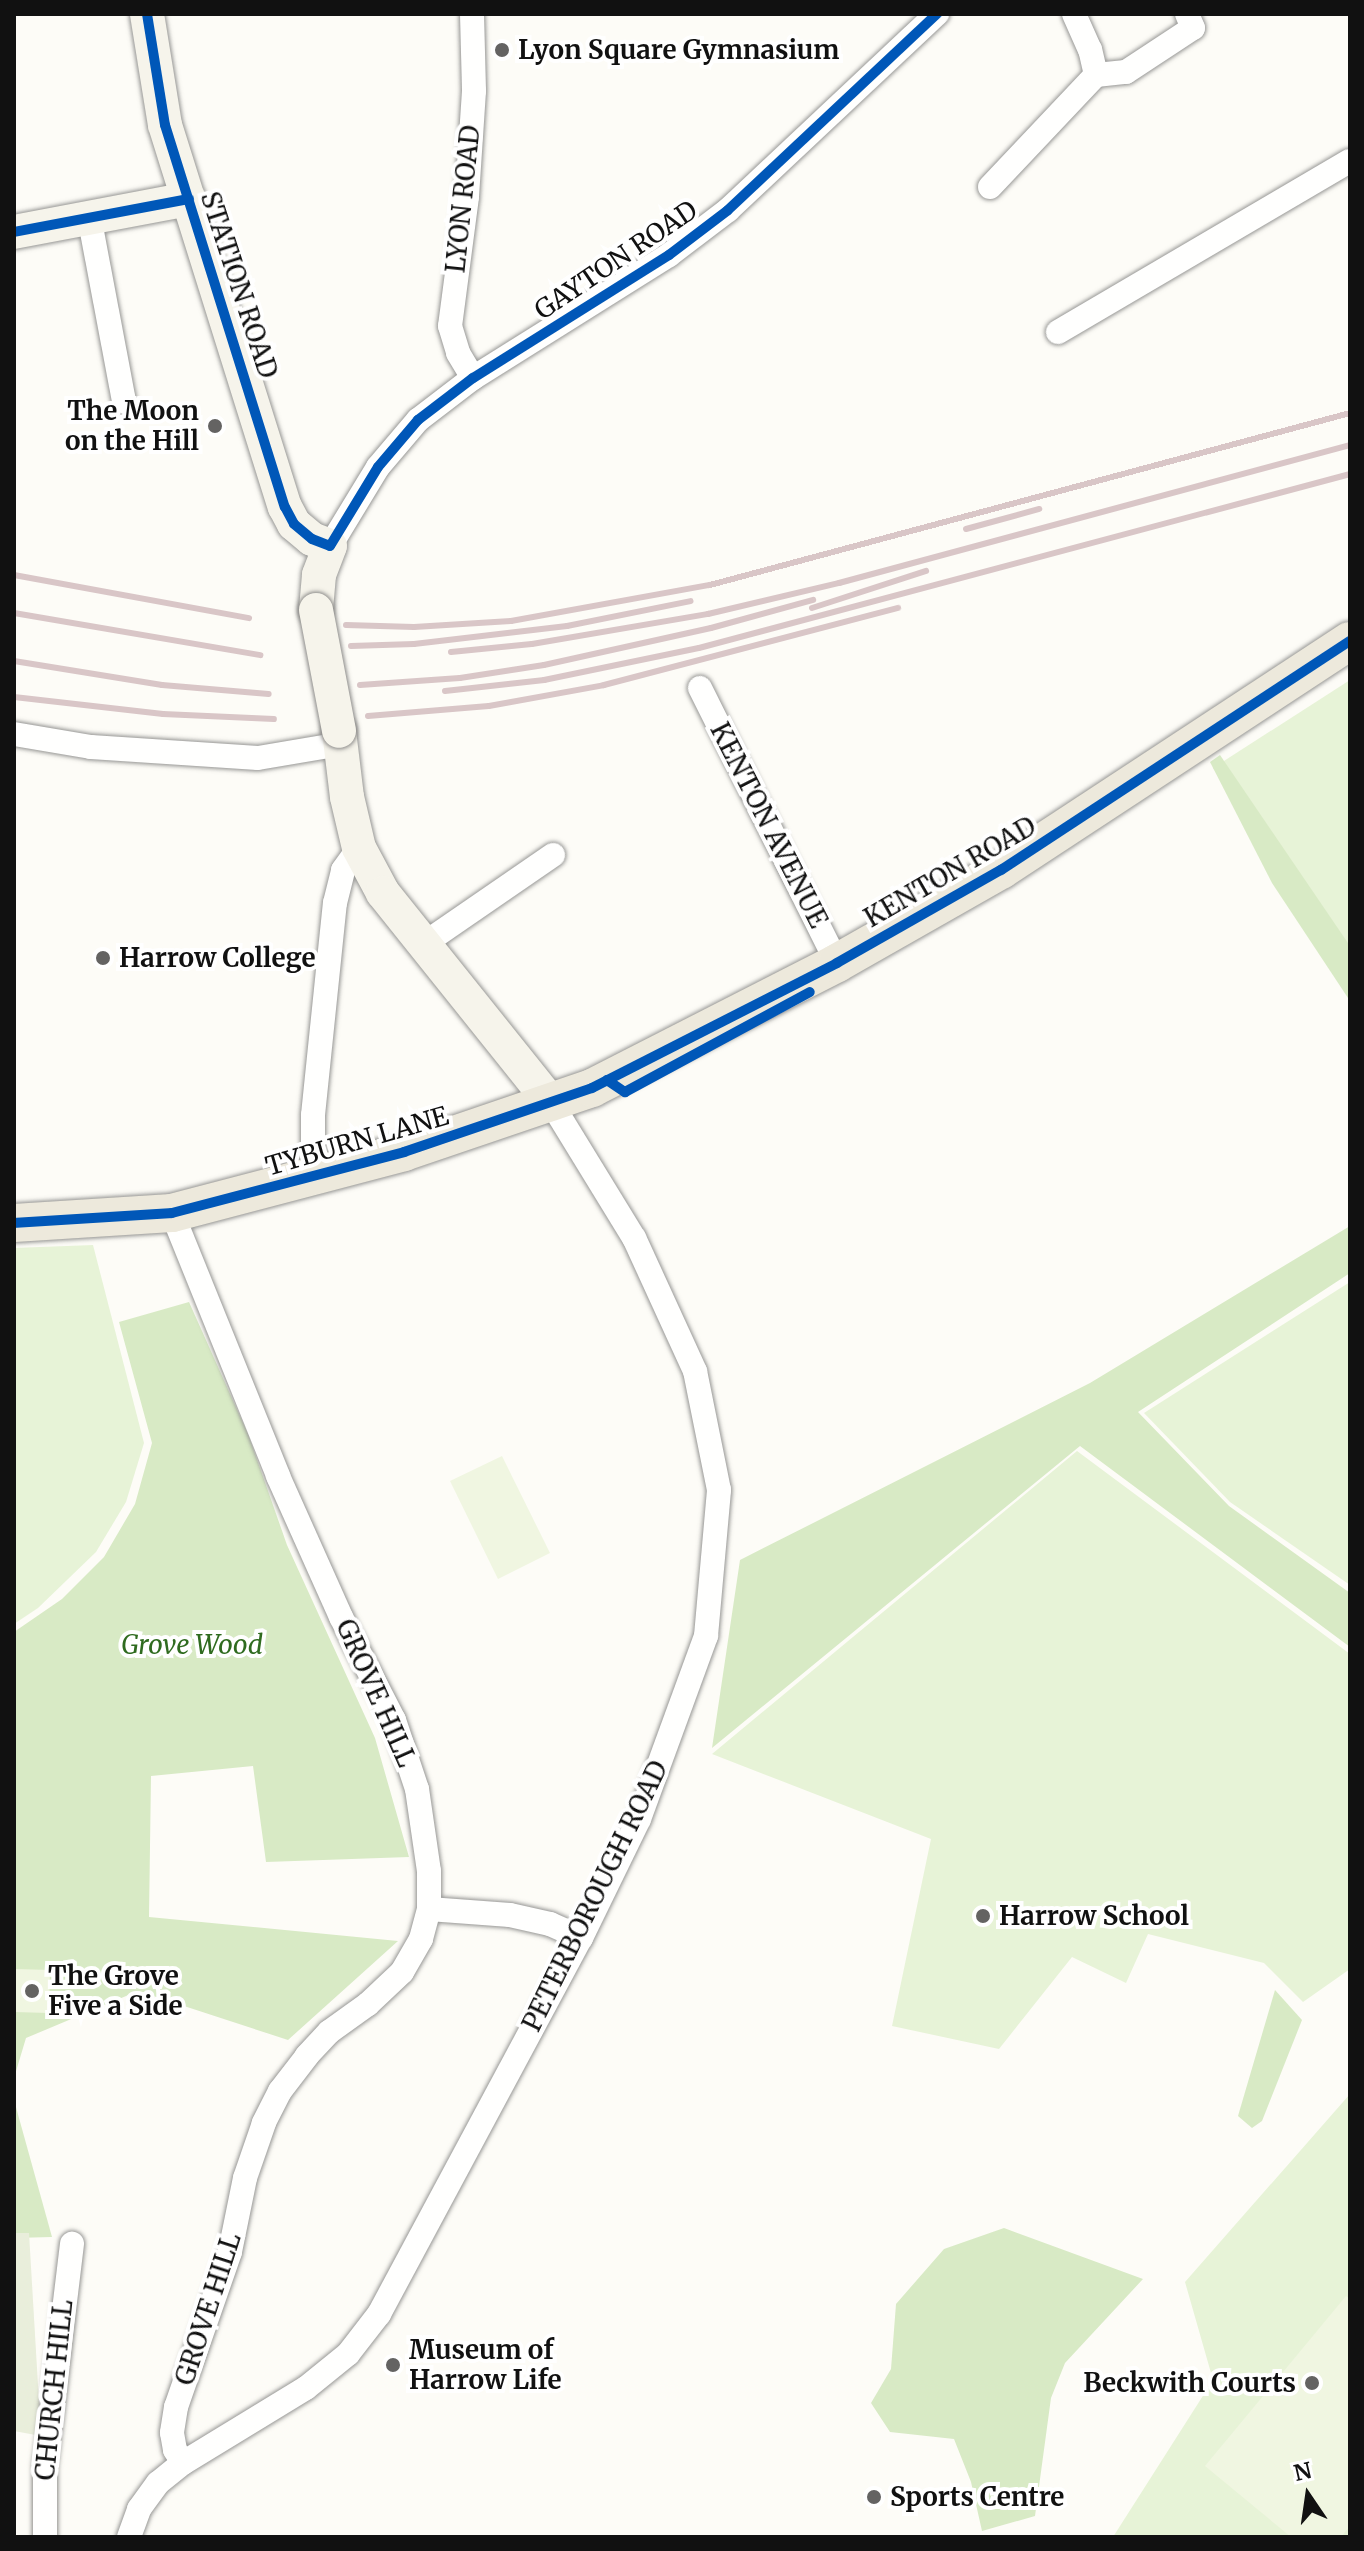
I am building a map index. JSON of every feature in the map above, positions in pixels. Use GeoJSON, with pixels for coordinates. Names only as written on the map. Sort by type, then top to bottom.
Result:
{"type":"FeatureCollection","features":[{"type":"Feature","properties":{"kind":"main road","name":"STATION ROAD"},"geometry":{"type":"LineString","coordinates":[[147,14],[157,90],[285,507],[294,524],[312,539],[330,546]]}},
{"type":"Feature","properties":{"kind":"main road"},"geometry":{"type":"LineString","coordinates":[[14,232],[189,199]]}},
{"type":"Feature","properties":{"kind":"main road"},"geometry":{"type":"LineString","coordinates":[[330,546],[319,575],[316,610],[340,738]]}},
{"type":"Feature","properties":{"kind":"main road","name":"KENTON ROAD"},"geometry":{"type":"LineString","coordinates":[[552,1104],[612,1078],[837,963],[1094,812],[1350,641]]}},
{"type":"Feature","properties":{"kind":"main road","name":"PETERBOROUGH ROAD"},"geometry":{"type":"LineString","coordinates":[[340,738],[359,848],[383,893],[552,1104]]}},
{"type":"Feature","properties":{"kind":"main road","name":"TYBURN LANE"},"geometry":{"type":"LineString","coordinates":[[14,1223],[172,1213],[404,1152],[552,1104]]}},
{"type":"Feature","properties":{"kind":"street","name":"LYON ROAD"},"geometry":{"type":"LineString","coordinates":[[472,14],[474,91],[467,197],[450,326],[458,353],[473,378]]}},
{"type":"Feature","properties":{"kind":"street","name":"GAYTON ROAD"},"geometry":{"type":"LineString","coordinates":[[330,546],[388,455],[418,420],[473,378],[582,313],[669,255],[728,210],[937,14]]}},
{"type":"Feature","properties":{"kind":"street"},"geometry":{"type":"LineString","coordinates":[[1074,14],[1090,50],[1096,75]]}},
{"type":"Feature","properties":{"kind":"street"},"geometry":{"type":"LineString","coordinates":[[990,187],[1096,75],[1126,72],[1190,21]]}},
{"type":"Feature","properties":{"kind":"street"},"geometry":{"type":"LineString","coordinates":[[1058,332],[1350,161]]}},
{"type":"Feature","properties":{"kind":"street"},"geometry":{"type":"LineString","coordinates":[[89,216],[124,402]]}},
{"type":"Feature","properties":{"kind":"street","name":"KENTON AVENUE"},"geometry":{"type":"LineString","coordinates":[[700,688],[837,963]]}},
{"type":"Feature","properties":{"kind":"street"},"geometry":{"type":"LineString","coordinates":[[14,734],[91,747],[249,758],[340,738]]}},
{"type":"Feature","properties":{"kind":"street"},"geometry":{"type":"LineString","coordinates":[[313,1177],[312,1127],[335,903],[343,870],[359,848]]}},
{"type":"Feature","properties":{"kind":"street"},"geometry":{"type":"LineString","coordinates":[[422,945],[553,855]]}},
{"type":"Feature","properties":{"kind":"street","name":"PETERBOROUGH ROAD"},"geometry":{"type":"LineString","coordinates":[[129,2537],[145,2499],[183,2463],[306,2388],[348,2354],[379,2314],[581,1938],[658,1774],[706,1636],[719,1490],[705,1408],[674,1319],[634,1238],[552,1104]]}},
{"type":"Feature","properties":{"kind":"street","name":"GROVE HILL"},"geometry":{"type":"LineString","coordinates":[[172,1213],[278,1476],[341,1617],[394,1720],[417,1789],[429,1871],[429,1909],[421,1939],[402,1972],[329,2032],[307,2056],[280,2091],[264,2123],[245,2178],[230,2252],[176,2407],[172,2433],[175,2450],[183,2463]]}},
{"type":"Feature","properties":{"kind":"street"},"geometry":{"type":"LineString","coordinates":[[429,1909],[510,1915],[550,1924],[581,1938]]}},
{"type":"Feature","properties":{"kind":"street","name":"CHURCH HILL"},"geometry":{"type":"LineString","coordinates":[[45,2537],[45,2467],[72,2244]]}},
{"type":"Feature","properties":{"kind":"green space"},"geometry":{"type":"Polygon","coordinates":[[[1350,680],[1350,961],[1213,768],[1350,680]]]}},
{"type":"Feature","properties":{"kind":"green space"},"geometry":{"type":"Polygon","coordinates":[[[1220,755],[1350,946],[1350,1001],[1272,883],[1210,762],[1220,755]]]}},
{"type":"Feature","properties":{"kind":"green space"},"geometry":{"type":"Polygon","coordinates":[[[1350,1226],[1350,1273],[1138,1412],[1229,1506],[1350,1593],[1350,1647],[1080,1446],[712,1748],[740,1560],[1090,1383],[1350,1226]]]}},
{"type":"Feature","properties":{"kind":"green space"},"geometry":{"type":"Polygon","coordinates":[[[93,1245],[144,1443],[126,1502],[96,1552],[38,1608],[14,1624],[14,1248],[93,1245]]]}},
{"type":"Feature","properties":{"kind":"green space"},"geometry":{"type":"Polygon","coordinates":[[[1350,1282],[1350,1585],[1230,1502],[1144,1413],[1350,1282]]]}},
{"type":"Feature","properties":{"kind":"green space","name":"Grove Wood"},"geometry":{"type":"Polygon","coordinates":[[[189,1302],[248,1434],[287,1545],[375,1738],[409,1857],[266,1862],[253,1766],[151,1776],[149,1917],[398,1941],[288,2040],[138,1991],[26,2038],[14,2078],[14,1632],[62,1599],[104,1557],[135,1504],[152,1443],[119,1322],[189,1302]]]}},
{"type":"Feature","properties":{"kind":"green space"},"geometry":{"type":"Polygon","coordinates":[[[1077,1451],[1350,1654],[1350,1969],[1303,2002],[1264,1963],[1148,1934],[1126,1983],[1072,1957],[999,2049],[892,2026],[931,1839],[712,1754],[1077,1451]]]}},
{"type":"Feature","properties":{"kind":"green space"},"geometry":{"type":"Polygon","coordinates":[[[502,1456],[550,1553],[498,1579],[450,1481],[502,1456]]]}},
{"type":"Feature","properties":{"kind":"green space","name":"The Grove Five a Side"},"geometry":{"type":"Polygon","coordinates":[[[14,1969],[50,1970],[49,2013],[14,2012],[14,1969]]]}},
{"type":"Feature","properties":{"kind":"green space"},"geometry":{"type":"Polygon","coordinates":[[[1275,1990],[1302,2020],[1262,2121],[1252,2128],[1238,2116],[1275,1990]]]}},
{"type":"Feature","properties":{"kind":"green space"},"geometry":{"type":"Polygon","coordinates":[[[1350,2094],[1350,2537],[1113,2537],[1213,2380],[1185,2282],[1350,2094]]]}},
{"type":"Feature","properties":{"kind":"green space"},"geometry":{"type":"Polygon","coordinates":[[[14,2100],[52,2237],[14,2238],[14,2100]]]}},
{"type":"Feature","properties":{"kind":"green space"},"geometry":{"type":"Polygon","coordinates":[[[1004,2228],[1143,2279],[1065,2363],[1051,2398],[1035,2516],[982,2531],[971,2482],[954,2439],[890,2432],[871,2403],[891,2369],[896,2304],[944,2249],[1004,2228]]]}},
{"type":"Feature","properties":{"kind":"green space"},"geometry":{"type":"Polygon","coordinates":[[[14,2233],[29,2233],[41,2436],[14,2431],[14,2233]]]}},
{"type":"Feature","properties":{"kind":"green space","name":"Beckwith Courts"},"geometry":{"type":"Polygon","coordinates":[[[1346,2296],[1350,2299],[1350,2526],[1341,2537],[1291,2537],[1205,2466],[1346,2296]]]}},
{"type":"Feature","properties":{"kind":"railway"},"geometry":{"type":"LineString","coordinates":[[346,625],[414,627],[511,621],[710,585],[1350,413]]}},
{"type":"Feature","properties":{"kind":"railway"},"geometry":{"type":"LineString","coordinates":[[451,652],[532,644],[708,614],[839,583],[1350,445]]}},
{"type":"Feature","properties":{"kind":"railway"},"geometry":{"type":"LineString","coordinates":[[445,691],[544,680],[699,648],[1350,474]]}},
{"type":"Feature","properties":{"kind":"railway"},"geometry":{"type":"LineString","coordinates":[[966,529],[1039,509]]}},
{"type":"Feature","properties":{"kind":"railway"},"geometry":{"type":"LineString","coordinates":[[812,608],[926,571]]}},
{"type":"Feature","properties":{"kind":"railway"},"geometry":{"type":"LineString","coordinates":[[14,575],[249,618]]}},
{"type":"Feature","properties":{"kind":"railway"},"geometry":{"type":"LineString","coordinates":[[360,685],[460,678],[544,665],[711,628],[813,600]]}},
{"type":"Feature","properties":{"kind":"railway"},"geometry":{"type":"LineString","coordinates":[[351,646],[414,644],[567,626],[691,601]]}},
{"type":"Feature","properties":{"kind":"railway"},"geometry":{"type":"LineString","coordinates":[[368,716],[489,706],[604,685],[898,608]]}},
{"type":"Feature","properties":{"kind":"railway"},"geometry":{"type":"LineString","coordinates":[[14,613],[260,655]]}},
{"type":"Feature","properties":{"kind":"railway"},"geometry":{"type":"LineString","coordinates":[[14,661],[162,685],[269,694]]}},
{"type":"Feature","properties":{"kind":"railway"},"geometry":{"type":"LineString","coordinates":[[14,697],[163,714],[274,719]]}},
{"type":"Feature","properties":{"kind":"cycle path"},"geometry":{"type":"LineString","coordinates":[[147,14],[165,125],[285,507],[294,524],[312,539],[330,546],[378,467],[418,420],[473,378],[669,255],[728,210],[937,14]]}},
{"type":"Feature","properties":{"kind":"cycle path"},"geometry":{"type":"LineString","coordinates":[[14,232],[189,199]]}},
{"type":"Feature","properties":{"kind":"cycle path"},"geometry":{"type":"LineString","coordinates":[[14,1223],[172,1213],[404,1152],[592,1088],[837,963],[1001,870],[1350,641]]}},
{"type":"Feature","properties":{"kind":"cycle path"},"geometry":{"type":"LineString","coordinates":[[607,1080],[625,1092],[810,992]]}},
{"type":"Feature","properties":{"kind":"place","name":"Lyon Square Gymnasium"},"geometry":{"type":"Point","coordinates":[502,50]}},
{"type":"Feature","properties":{"kind":"place","name":"The Moon on the Hill"},"geometry":{"type":"Point","coordinates":[215,426]}},
{"type":"Feature","properties":{"kind":"place","name":"Harrow College"},"geometry":{"type":"Point","coordinates":[103,958]}},
{"type":"Feature","properties":{"kind":"place","name":"Harrow School"},"geometry":{"type":"Point","coordinates":[983,1916]}},
{"type":"Feature","properties":{"kind":"place","name":"The Grove Five a Side"},"geometry":{"type":"Point","coordinates":[32,1991]}},
{"type":"Feature","properties":{"kind":"place","name":"Museum of Harrow Life"},"geometry":{"type":"Point","coordinates":[393,2365]}},
{"type":"Feature","properties":{"kind":"place","name":"Beckwith Courts"},"geometry":{"type":"Point","coordinates":[1312,2383]}},
{"type":"Feature","properties":{"kind":"place","name":"Sports Centre"},"geometry":{"type":"Point","coordinates":[874,2497]}}]}
